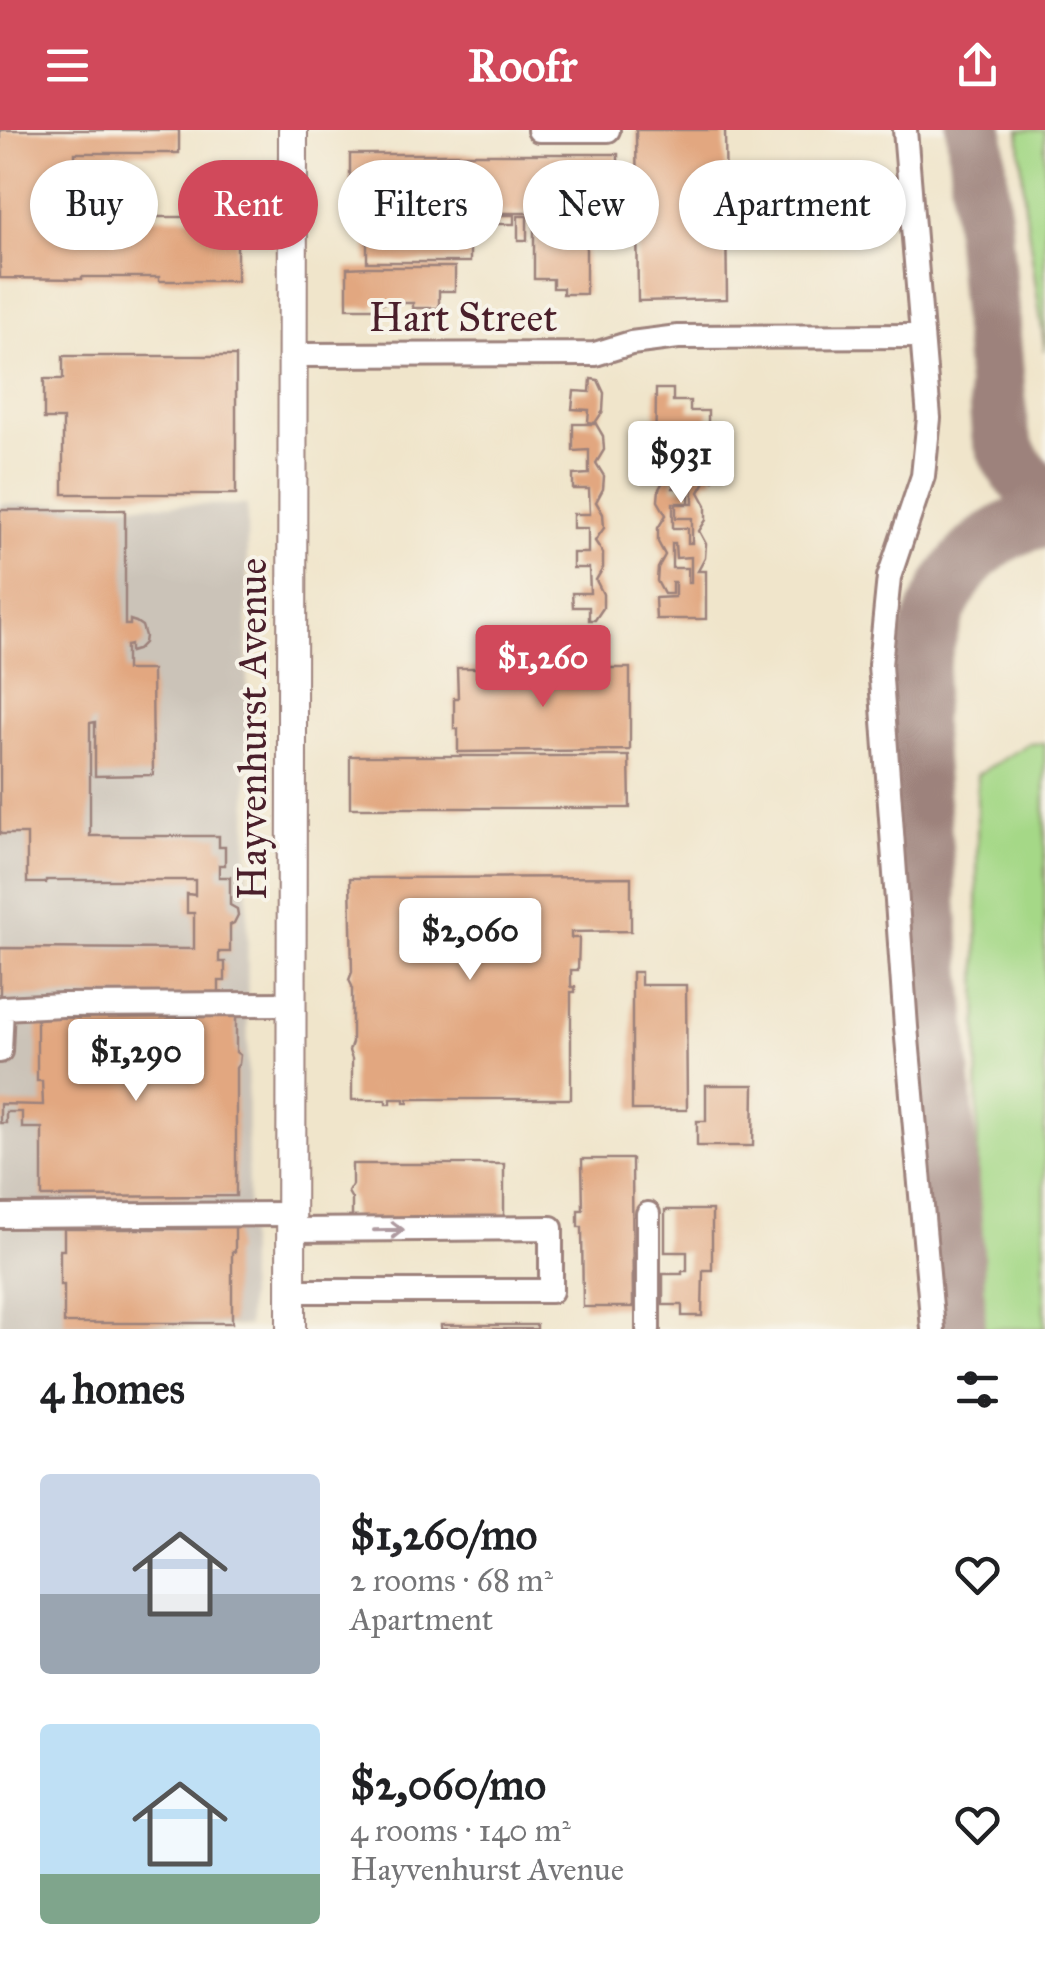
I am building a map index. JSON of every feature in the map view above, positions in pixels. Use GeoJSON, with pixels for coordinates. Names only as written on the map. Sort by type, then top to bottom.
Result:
{"type":"FeatureCollection","features":[{"type":"Feature","properties":{"kind":"main road","name":"Hayvenhurst Avenue"},"geometry":{"type":"LineString","coordinates":[[292,1329],[293,130]]}},
{"type":"Feature","properties":{"kind":"street"},"geometry":{"type":"LineString","coordinates":[[539,130],[608,130]]}},
{"type":"Feature","properties":{"kind":"street"},"geometry":{"type":"LineString","coordinates":[[905,130],[929,418],[923,476],[889,577],[880,665],[906,1027],[934,1329]]}},
{"type":"Feature","properties":{"kind":"street","name":"Hart Street"},"geometry":{"type":"LineString","coordinates":[[293,355],[595,354],[678,337],[922,336]]}},
{"type":"Feature","properties":{"kind":"street"},"geometry":{"type":"LineString","coordinates":[[0,1051],[2,1008],[292,1004]]}},
{"type":"Feature","properties":{"kind":"street"},"geometry":{"type":"LineString","coordinates":[[648,1214],[648,1329]]}},
{"type":"Feature","properties":{"kind":"street"},"geometry":{"type":"LineString","coordinates":[[0,1216],[550,1228],[551,1292],[292,1291]]}},
{"type":"Feature","properties":{"kind":"shaded area"},"geometry":{"type":"Polygon","coordinates":[[[0,504],[247,505],[248,1326],[0,1327],[0,504]]]}},
{"type":"Feature","properties":{"kind":"green space"},"geometry":{"type":"Polygon","coordinates":[[[1019,130],[1045,130],[1045,351],[1025,207],[1019,130]]]}},
{"type":"Feature","properties":{"kind":"green space"},"geometry":{"type":"Polygon","coordinates":[[[1045,743],[1045,1329],[978,1329],[977,775],[1028,744],[1045,743]]]}},
{"type":"Feature","properties":{"kind":"building"},"geometry":{"type":"Polygon","coordinates":[[[0,130],[179,130],[179,153],[75,153],[75,160],[30,160],[30,250],[158,250],[158,217],[178,217],[178,250],[237,250],[237,281],[159,281],[159,277],[0,278],[0,130]]]}},
{"type":"Feature","properties":{"kind":"building"},"geometry":{"type":"Polygon","coordinates":[[[636,130],[725,130],[725,160],[679,160],[679,250],[726,250],[727,299],[638,301],[637,250],[659,250],[659,160],[636,160],[636,130]]]}},
{"type":"Feature","properties":{"kind":"building"},"geometry":{"type":"Polygon","coordinates":[[[350,154],[618,154],[618,160],[523,160],[523,213],[503,213],[503,160],[350,160],[350,154]]]}},
{"type":"Feature","properties":{"kind":"building"},"geometry":{"type":"Polygon","coordinates":[[[503,215],[514,215],[514,224],[503,224],[503,215]]]}},
{"type":"Feature","properties":{"kind":"building"},"geometry":{"type":"Polygon","coordinates":[[[518,216],[523,216],[523,240],[518,240],[518,216]]]}},
{"type":"Feature","properties":{"kind":"building"},"geometry":{"type":"Polygon","coordinates":[[[367,250],[470,250],[470,262],[367,262],[367,250]]]}},
{"type":"Feature","properties":{"kind":"building"},"geometry":{"type":"Polygon","coordinates":[[[534,250],[586,250],[586,294],[563,294],[563,288],[553,288],[553,279],[534,279],[534,250]]]}},
{"type":"Feature","properties":{"kind":"building"},"geometry":{"type":"Polygon","coordinates":[[[455,267],[455,291],[439,291],[439,308],[375,303],[375,308],[347,308],[347,268],[455,267]]]}},
{"type":"Feature","properties":{"kind":"building"},"geometry":{"type":"Polygon","coordinates":[[[63,356],[236,356],[236,494],[63,494],[63,419],[44,419],[44,379],[63,379],[63,356]]]}},
{"type":"Feature","properties":{"kind":"building"},"geometry":{"type":"Polygon","coordinates":[[[591,379],[598,380],[604,393],[603,411],[595,423],[588,422],[589,410],[572,409],[574,391],[590,392],[591,379]]]}},
{"type":"Feature","properties":{"kind":"building"},"geometry":{"type":"Polygon","coordinates":[[[656,389],[673,389],[673,401],[690,401],[690,411],[708,411],[708,453],[699,453],[708,465],[713,465],[713,480],[706,480],[699,492],[706,505],[706,520],[699,531],[706,544],[705,558],[698,571],[706,571],[706,619],[656,619],[655,598],[675,597],[675,582],[672,594],[664,594],[657,581],[665,555],[658,542],[658,528],[666,515],[658,501],[659,489],[667,475],[655,475],[656,389]],[[674,465],[673,488],[689,488],[689,503],[673,503],[673,528],[688,528],[688,543],[692,543],[692,518],[676,518],[676,504],[693,504],[693,479],[677,479],[674,465]],[[672,543],[672,568],[688,568],[691,583],[691,557],[676,558],[672,543]]]}},
{"type":"Feature","properties":{"kind":"building"},"geometry":{"type":"Polygon","coordinates":[[[573,424],[596,424],[603,436],[604,450],[596,463],[604,476],[603,489],[596,502],[603,514],[604,528],[595,541],[603,553],[603,568],[596,580],[603,594],[603,608],[595,620],[589,620],[589,607],[573,607],[572,593],[590,593],[589,568],[573,568],[573,553],[588,553],[588,528],[573,528],[573,514],[590,514],[589,489],[573,489],[573,475],[589,474],[589,450],[573,451],[573,424]]]}},
{"type":"Feature","properties":{"kind":"building"},"geometry":{"type":"Polygon","coordinates":[[[0,510],[125,510],[125,625],[130,625],[130,620],[136,622],[145,636],[137,650],[130,652],[130,645],[126,646],[126,670],[152,670],[153,775],[95,776],[95,722],[90,723],[90,836],[219,836],[219,847],[225,847],[225,865],[219,865],[219,877],[230,877],[230,905],[238,915],[230,925],[230,952],[219,952],[219,962],[225,962],[225,981],[219,981],[219,997],[0,996],[0,948],[194,949],[194,913],[187,913],[187,894],[195,895],[195,880],[27,883],[27,834],[0,834],[0,510]]]}},
{"type":"Feature","properties":{"kind":"building"},"geometry":{"type":"Polygon","coordinates":[[[457,668],[630,668],[630,750],[458,752],[458,729],[454,729],[457,668]]]}},
{"type":"Feature","properties":{"kind":"building"},"geometry":{"type":"Polygon","coordinates":[[[350,756],[629,756],[630,808],[350,808],[350,756]]]}},
{"type":"Feature","properties":{"kind":"building"},"geometry":{"type":"Polygon","coordinates":[[[631,877],[631,931],[571,932],[571,938],[579,938],[578,970],[571,970],[571,987],[575,987],[575,992],[571,992],[571,1099],[408,1099],[404,1103],[404,1099],[391,1099],[391,1104],[386,1104],[386,1100],[352,1100],[350,878],[631,877]]]}},
{"type":"Feature","properties":{"kind":"building"},"geometry":{"type":"Polygon","coordinates":[[[632,972],[641,972],[641,985],[686,985],[687,1110],[632,1110],[632,972]]]}},
{"type":"Feature","properties":{"kind":"building"},"geometry":{"type":"Polygon","coordinates":[[[37,1013],[236,1013],[236,1052],[240,1055],[236,1068],[236,1196],[42,1197],[42,1128],[22,1128],[22,1112],[6,1112],[6,1123],[0,1123],[0,1104],[43,1105],[42,1081],[37,1081],[37,1013]]]}},
{"type":"Feature","properties":{"kind":"building"},"geometry":{"type":"Polygon","coordinates":[[[706,1085],[754,1085],[753,1146],[697,1146],[697,1121],[706,1121],[706,1085]]]}},
{"type":"Feature","properties":{"kind":"building"},"geometry":{"type":"Polygon","coordinates":[[[582,1159],[632,1159],[633,1307],[583,1307],[582,1227],[578,1227],[578,1210],[583,1210],[582,1159]]]}},
{"type":"Feature","properties":{"kind":"building"},"geometry":{"type":"Polygon","coordinates":[[[352,1164],[504,1164],[504,1219],[352,1224],[352,1199],[348,1192],[352,1164]]]}},
{"type":"Feature","properties":{"kind":"building"},"geometry":{"type":"Polygon","coordinates":[[[665,1210],[712,1210],[712,1270],[703,1270],[702,1316],[682,1316],[682,1305],[663,1305],[663,1274],[687,1271],[687,1252],[665,1252],[665,1210]]]}},
{"type":"Feature","properties":{"kind":"building"},"geometry":{"type":"Polygon","coordinates":[[[206,1225],[235,1225],[232,1323],[64,1323],[60,1250],[64,1250],[64,1229],[206,1229],[206,1225]]]}},
{"type":"Feature","properties":{"kind":"building"},"geometry":{"type":"Polygon","coordinates":[[[441,1325],[537,1325],[537,1329],[441,1329],[441,1325]]]}},
{"type":"Feature","properties":{"kind":"taxiway"},"geometry":{"type":"LineString","coordinates":[[975,130],[1000,434],[1017,469],[1045,496]]}},
{"type":"Feature","properties":{"kind":"taxiway"},"geometry":{"type":"LineString","coordinates":[[957,1329],[955,1246],[915,733],[916,699],[930,631],[959,572],[982,548],[1010,530],[1045,518]]}}]}
